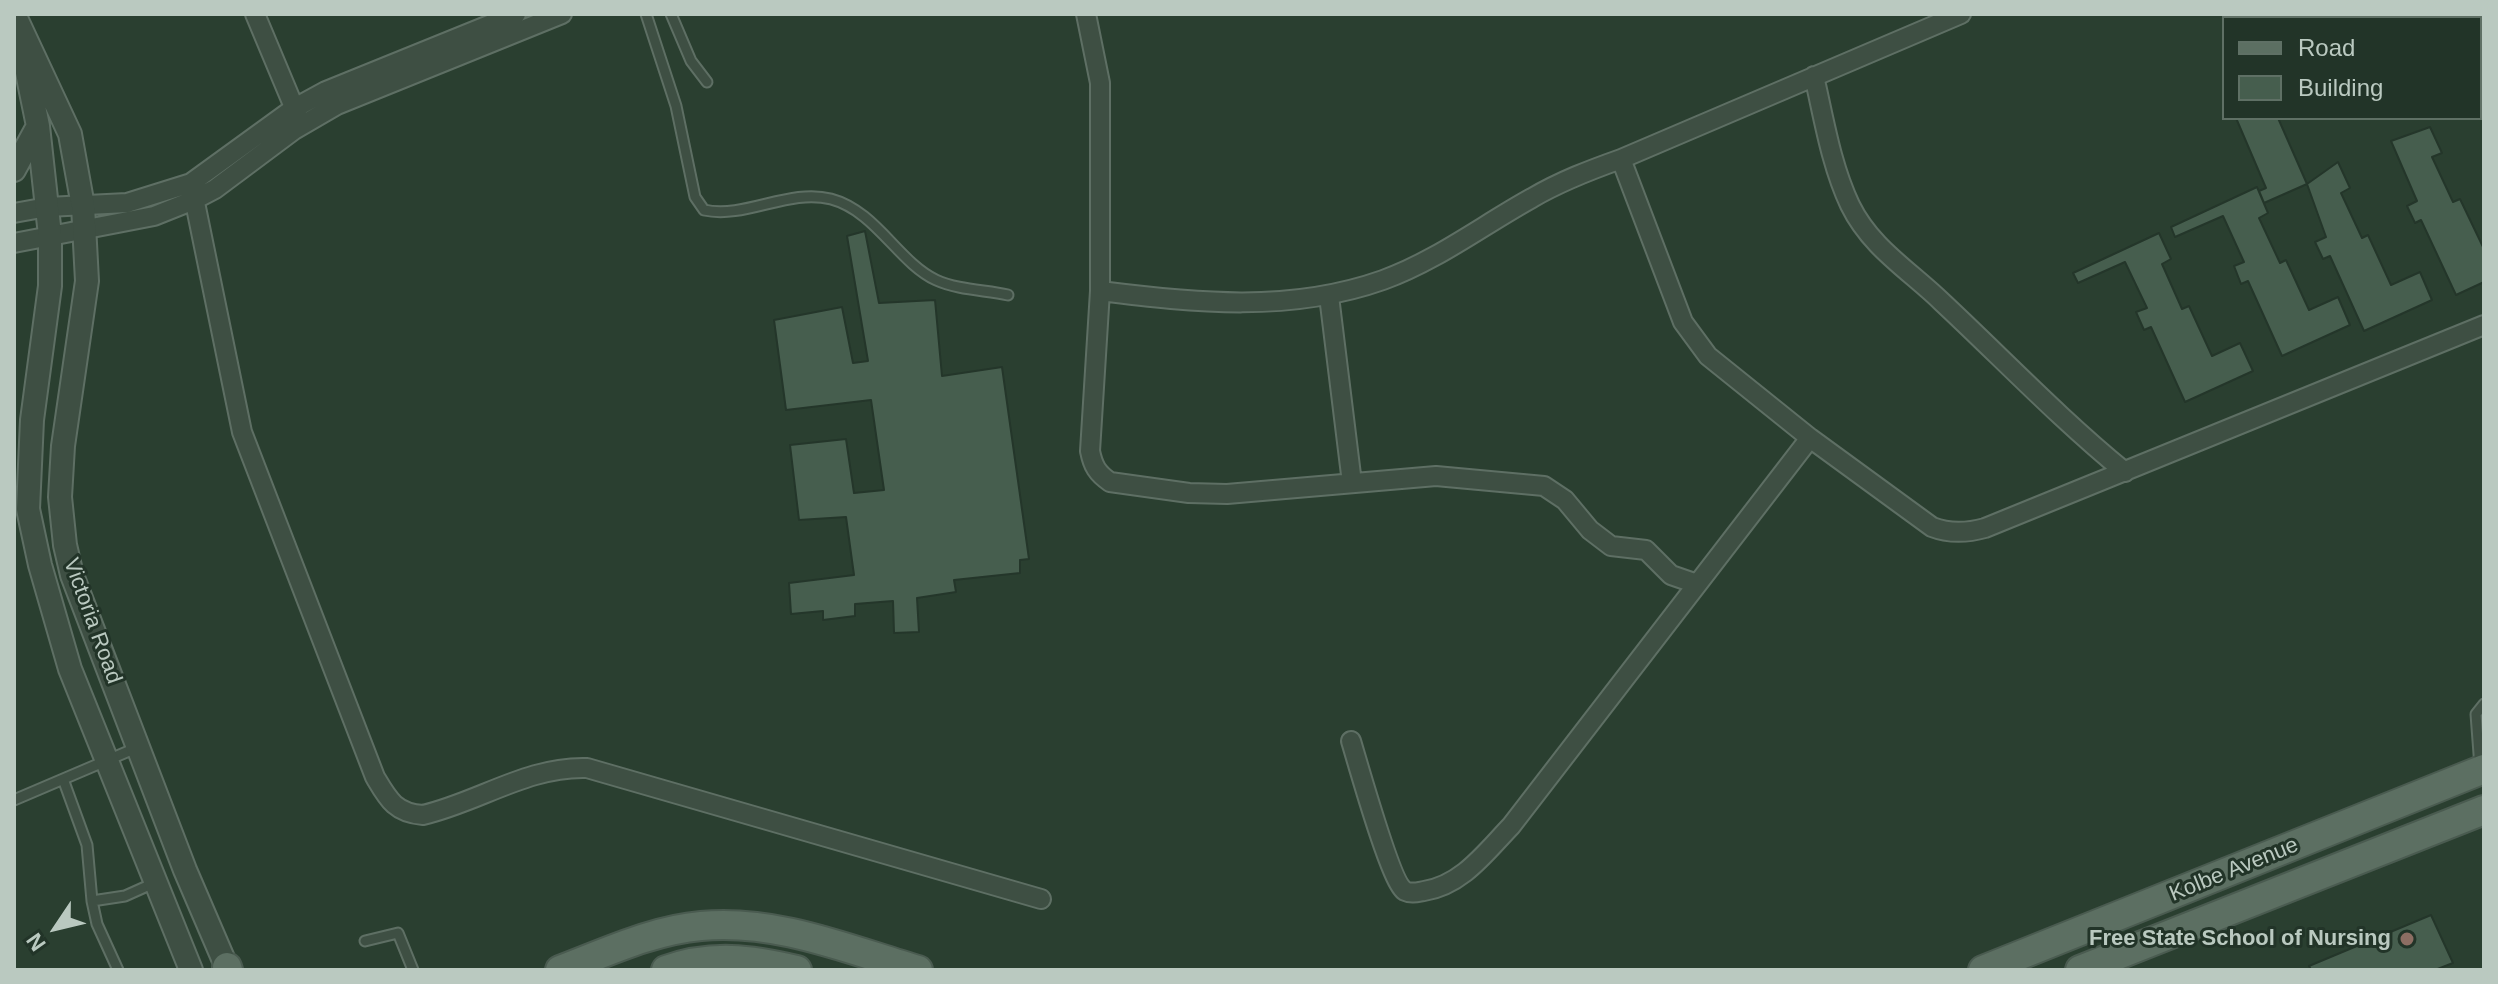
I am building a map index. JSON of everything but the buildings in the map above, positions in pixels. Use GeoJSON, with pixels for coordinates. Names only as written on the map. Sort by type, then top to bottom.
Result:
{"type":"FeatureCollection","features":[{"type":"Feature","properties":{"kind":"main road","name":"Kolbe Avenue"},"geometry":{"type":"LineString","coordinates":[[1983,970],[2482,770]]}},
{"type":"Feature","properties":{"kind":"main road","name":"Kolbe Avenue"},"geometry":{"type":"LineString","coordinates":[[2080,970],[2122,957],[2484,810]]}},
{"type":"Feature","properties":{"kind":"main road"},"geometry":{"type":"LineString","coordinates":[[2108,920],[2122,957]]}},
{"type":"Feature","properties":{"kind":"main road"},"geometry":{"type":"LineString","coordinates":[[574,967],[658,934],[698,926],[736,924],[808,935],[918,970]]}},
{"type":"Feature","properties":{"kind":"main road"},"geometry":{"type":"LineString","coordinates":[[666,970],[715,958],[797,970]]}},
{"type":"Feature","properties":{"kind":"street"},"geometry":{"type":"LineString","coordinates":[[255,14],[297,117]]}},
{"type":"Feature","properties":{"kind":"street"},"geometry":{"type":"LineString","coordinates":[[14,243],[84,232],[154,216],[354,79],[516,14]]}},
{"type":"Feature","properties":{"kind":"street"},"geometry":{"type":"LineString","coordinates":[[490,26],[562,14]]}},
{"type":"Feature","properties":{"kind":"street"},"geometry":{"type":"LineString","coordinates":[[1086,14],[1100,83],[1100,291],[1090,451],[1099,475],[1110,482],[1189,493],[1268,492],[1436,476],[1544,486],[1565,500],[1590,530],[1611,546],[1646,550],[1671,575],[1697,584]]}},
{"type":"Feature","properties":{"kind":"street"},"geometry":{"type":"LineString","coordinates":[[1100,291],[1193,303],[1247,304],[1329,296],[1385,280],[1573,176],[1621,159],[1961,14]]}},
{"type":"Feature","properties":{"kind":"street","name":"Victoria Road"},"geometry":{"type":"LineString","coordinates":[[15,15],[38,126],[50,235],[50,286],[28,467],[28,509],[40,565],[70,669],[191,970]]}},
{"type":"Feature","properties":{"kind":"street","name":"Victoria Road"},"geometry":{"type":"LineString","coordinates":[[15,15],[70,134],[83,206],[87,281],[63,446],[60,497],[65,545],[72,575],[185,870],[228,969]]}},
{"type":"Feature","properties":{"kind":"street"},"geometry":{"type":"LineString","coordinates":[[1814,76],[1842,185],[1851,207],[1869,235],[2083,438],[2125,472]]}},
{"type":"Feature","properties":{"kind":"street"},"geometry":{"type":"LineString","coordinates":[[14,170],[38,126]]}},
{"type":"Feature","properties":{"kind":"street"},"geometry":{"type":"LineString","coordinates":[[1621,159],[1683,322],[1697,344],[1716,363],[1810,438],[1932,527],[1943,531],[1971,532],[1985,528],[2484,325]]}},
{"type":"Feature","properties":{"kind":"street"},"geometry":{"type":"LineString","coordinates":[[14,213],[47,207],[127,203],[193,192]]}},
{"type":"Feature","properties":{"kind":"street"},"geometry":{"type":"LineString","coordinates":[[193,192],[242,432],[375,777],[397,807],[408,814],[423,815],[529,776],[570,767],[587,768],[1041,899]]}},
{"type":"Feature","properties":{"kind":"street"},"geometry":{"type":"LineString","coordinates":[[1329,296],[1352,483]]}},
{"type":"Feature","properties":{"kind":"street"},"geometry":{"type":"LineString","coordinates":[[1351,741],[1397,882],[1403,890],[1410,893],[1446,885],[1461,877],[1511,826],[1810,438]]}},
{"type":"Feature","properties":{"kind":"street"},"geometry":{"type":"LineString","coordinates":[[14,519],[40,565]]}},
{"type":"Feature","properties":{"kind":"street"},"geometry":{"type":"LineString","coordinates":[[70,669],[102,654]]}},
{"type":"Feature","properties":{"kind":"street"},"geometry":{"type":"LineString","coordinates":[[154,883],[185,870]]}},
{"type":"Feature","properties":{"kind":"lane"},"geometry":{"type":"LineString","coordinates":[[646,14],[676,106],[695,197],[704,210],[732,211],[809,198],[829,198],[844,204],[879,228],[919,268],[936,280],[1008,295]]}},
{"type":"Feature","properties":{"kind":"lane"},"geometry":{"type":"LineString","coordinates":[[671,14],[691,61],[707,82]]}},
{"type":"Feature","properties":{"kind":"lane"},"geometry":{"type":"LineString","coordinates":[[2482,770],[2476,714],[2484,704]]}},
{"type":"Feature","properties":{"kind":"lane"},"geometry":{"type":"LineString","coordinates":[[14,800],[138,747]]}},
{"type":"Feature","properties":{"kind":"lane"},"geometry":{"type":"LineString","coordinates":[[63,779],[87,845],[97,924],[118,970]]}},
{"type":"Feature","properties":{"kind":"lane"},"geometry":{"type":"LineString","coordinates":[[92,901],[125,896],[154,883]]}},
{"type":"Feature","properties":{"kind":"lane"},"geometry":{"type":"LineString","coordinates":[[365,941],[398,933],[413,970]]}},
{"type":"Feature","properties":{"kind":"place","name":"Free State School of Nursing"},"geometry":{"type":"Point","coordinates":[2407,939]}}]}
